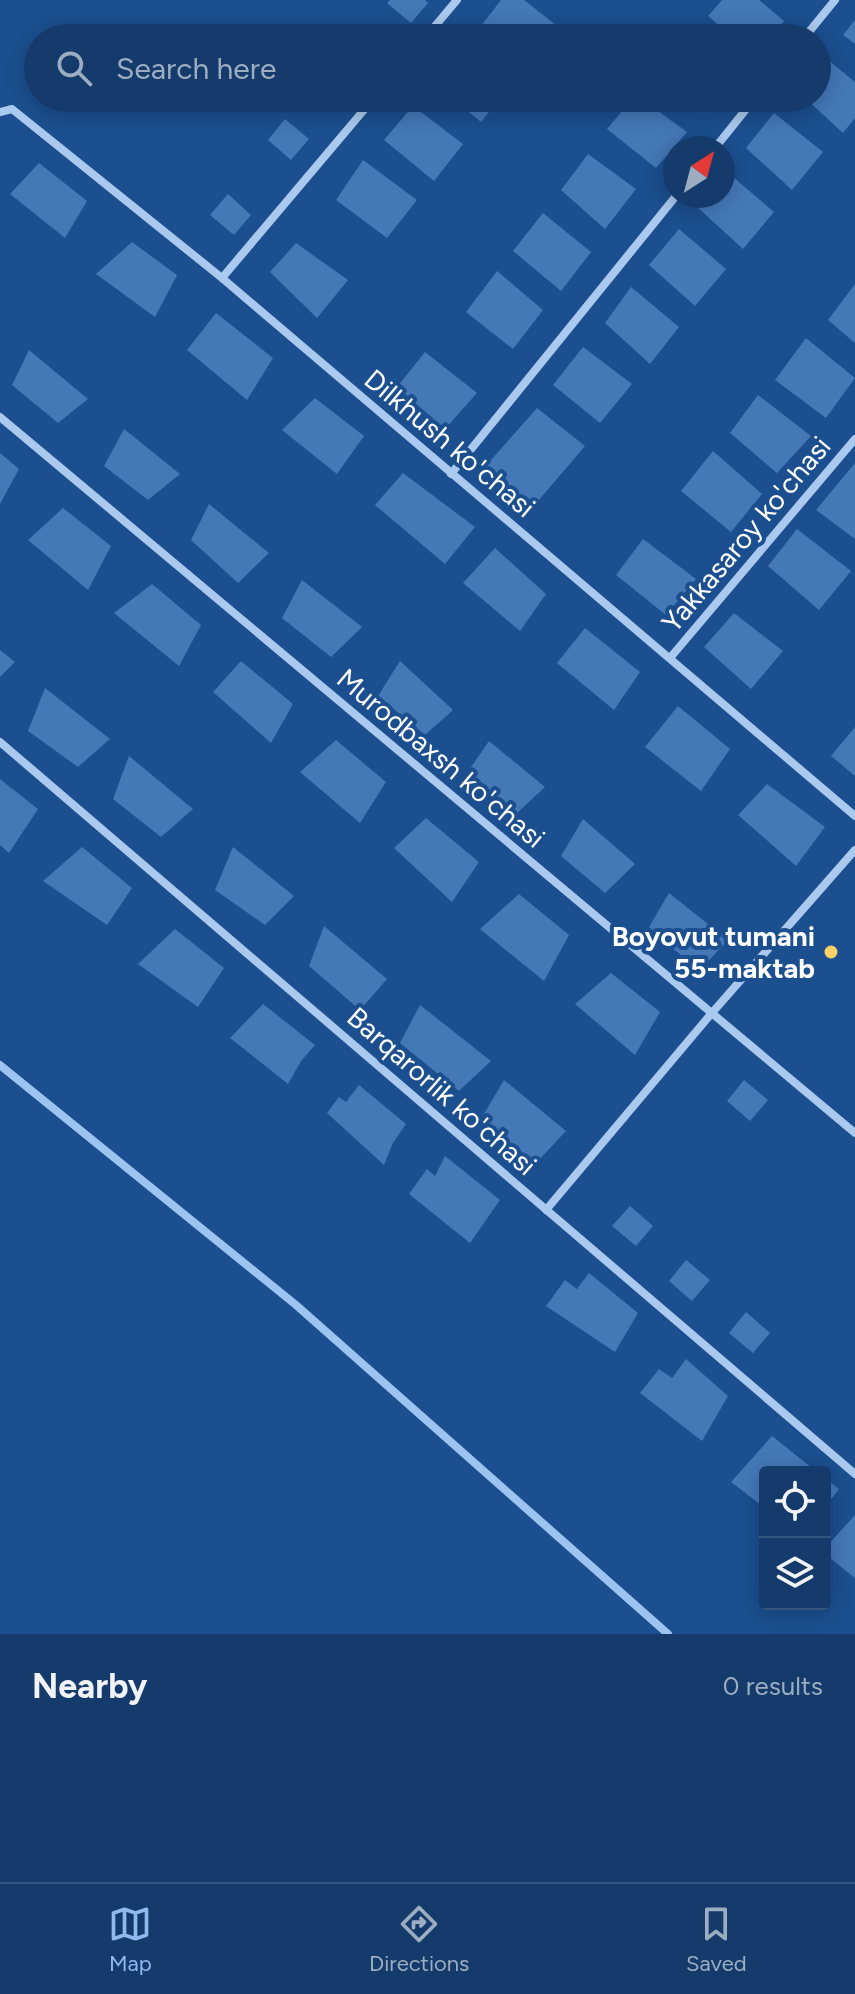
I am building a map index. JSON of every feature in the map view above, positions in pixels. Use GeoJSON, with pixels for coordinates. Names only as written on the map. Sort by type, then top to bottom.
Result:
{"type":"FeatureCollection","features":[{"type":"Feature","properties":{"kind":"street"},"geometry":{"type":"LineString","coordinates":[[437,24],[457,0]]}},
{"type":"Feature","properties":{"kind":"street"},"geometry":{"type":"LineString","coordinates":[[815,24],[835,0]]}},
{"type":"Feature","properties":{"kind":"street","name":"Dilkhush ko'chasi"},"geometry":{"type":"LineString","coordinates":[[0,112],[12,109],[222,278],[855,816]]}},
{"type":"Feature","properties":{"kind":"street"},"geometry":{"type":"LineString","coordinates":[[222,278],[362,112]]}},
{"type":"Feature","properties":{"kind":"street"},"geometry":{"type":"LineString","coordinates":[[725,136],[744,112]]}},
{"type":"Feature","properties":{"kind":"street"},"geometry":{"type":"LineString","coordinates":[[451,474],[666,208]]}},
{"type":"Feature","properties":{"kind":"street","name":"Murodbaxsh ko'chasi"},"geometry":{"type":"LineString","coordinates":[[0,417],[855,1133]]}},
{"type":"Feature","properties":{"kind":"street","name":"Yakkasaroy ko'chasi"},"geometry":{"type":"LineString","coordinates":[[670,658],[855,439]]}},
{"type":"Feature","properties":{"kind":"street","name":"Barqarorlik ko'chasi"},"geometry":{"type":"LineString","coordinates":[[0,742],[855,1474]]}},
{"type":"Feature","properties":{"kind":"street"},"geometry":{"type":"LineString","coordinates":[[546,1210],[711,1014],[855,850]]}},
{"type":"Feature","properties":{"kind":"building"},"geometry":{"type":"Polygon","coordinates":[[[390,0],[425,0],[428,3],[411,23],[387,3],[390,0]]]}},
{"type":"Feature","properties":{"kind":"building"},"geometry":{"type":"Polygon","coordinates":[[[501,0],[524,0],[555,24],[483,24],[501,0]]]}},
{"type":"Feature","properties":{"kind":"building"},"geometry":{"type":"Polygon","coordinates":[[[722,0],[759,0],[784,21],[782,24],[717,24],[708,16],[722,0]]]}},
{"type":"Feature","properties":{"kind":"building"},"geometry":{"type":"Polygon","coordinates":[[[855,20],[855,44],[843,35],[855,20]]]}},
{"type":"Feature","properties":{"kind":"building"},"geometry":{"type":"Polygon","coordinates":[[[831,62],[855,82],[855,118],[843,133],[820,112],[831,112],[831,62]]]}},
{"type":"Feature","properties":{"kind":"building"},"geometry":{"type":"Polygon","coordinates":[[[408,112],[421,112],[463,144],[434,181],[384,140],[408,112]]]}},
{"type":"Feature","properties":{"kind":"building"},"geometry":{"type":"Polygon","coordinates":[[[469,112],[489,112],[481,122],[469,112]]]}},
{"type":"Feature","properties":{"kind":"building"},"geometry":{"type":"Polygon","coordinates":[[[621,112],[659,112],[687,132],[684,136],[663,136],[663,160],[656,168],[607,129],[621,112]]]}},
{"type":"Feature","properties":{"kind":"building"},"geometry":{"type":"Polygon","coordinates":[[[774,113],[823,152],[792,190],[746,148],[774,113]]]}},
{"type":"Feature","properties":{"kind":"building"},"geometry":{"type":"Polygon","coordinates":[[[285,119],[309,139],[291,160],[268,140],[285,119]]]}},
{"type":"Feature","properties":{"kind":"building"},"geometry":{"type":"Polygon","coordinates":[[[588,154],[636,189],[605,229],[561,190],[588,154]]]}},
{"type":"Feature","properties":{"kind":"building"},"geometry":{"type":"Polygon","coordinates":[[[363,160],[417,200],[387,238],[336,200],[363,160]]]}},
{"type":"Feature","properties":{"kind":"building"},"geometry":{"type":"Polygon","coordinates":[[[39,163],[87,201],[65,238],[10,194],[39,163]]]}},
{"type":"Feature","properties":{"kind":"building"},"geometry":{"type":"Polygon","coordinates":[[[735,179],[774,212],[743,249],[698,208],[735,208],[735,179]]]}},
{"type":"Feature","properties":{"kind":"building"},"geometry":{"type":"Polygon","coordinates":[[[228,194],[251,215],[234,235],[210,215],[228,194]]]}},
{"type":"Feature","properties":{"kind":"building"},"geometry":{"type":"Polygon","coordinates":[[[543,213],[591,252],[561,291],[513,251],[543,213]]]}},
{"type":"Feature","properties":{"kind":"building"},"geometry":{"type":"Polygon","coordinates":[[[679,229],[726,269],[695,306],[649,265],[679,229]]]}},
{"type":"Feature","properties":{"kind":"building"},"geometry":{"type":"Polygon","coordinates":[[[132,242],[177,275],[155,317],[96,274],[132,242]]]}},
{"type":"Feature","properties":{"kind":"building"},"geometry":{"type":"Polygon","coordinates":[[[296,243],[348,280],[317,318],[270,272],[296,243]]]}},
{"type":"Feature","properties":{"kind":"building"},"geometry":{"type":"Polygon","coordinates":[[[497,271],[543,310],[513,349],[466,312],[497,271]]]}},
{"type":"Feature","properties":{"kind":"building"},"geometry":{"type":"Polygon","coordinates":[[[855,284],[855,343],[828,320],[855,284]]]}},
{"type":"Feature","properties":{"kind":"building"},"geometry":{"type":"Polygon","coordinates":[[[631,287],[679,327],[650,364],[605,323],[631,287]]]}},
{"type":"Feature","properties":{"kind":"building"},"geometry":{"type":"Polygon","coordinates":[[[216,313],[273,358],[247,400],[187,350],[216,313]]]}},
{"type":"Feature","properties":{"kind":"building"},"geometry":{"type":"Polygon","coordinates":[[[806,338],[855,378],[826,418],[775,380],[806,338]]]}},
{"type":"Feature","properties":{"kind":"building"},"geometry":{"type":"Polygon","coordinates":[[[583,347],[632,384],[600,423],[553,385],[583,347]]]}},
{"type":"Feature","properties":{"kind":"building"},"geometry":{"type":"Polygon","coordinates":[[[29,350],[88,399],[58,423],[12,385],[29,350]]]}},
{"type":"Feature","properties":{"kind":"building"},"geometry":{"type":"Polygon","coordinates":[[[425,352],[477,393],[445,429],[397,387],[425,352]]]}},
{"type":"Feature","properties":{"kind":"building"},"geometry":{"type":"Polygon","coordinates":[[[758,395],[811,436],[777,473],[730,433],[758,395]]]}},
{"type":"Feature","properties":{"kind":"building"},"geometry":{"type":"Polygon","coordinates":[[[315,398],[364,436],[337,474],[282,430],[315,398]]]}},
{"type":"Feature","properties":{"kind":"building"},"geometry":{"type":"Polygon","coordinates":[[[537,408],[585,446],[533,507],[484,468],[537,408]]]}},
{"type":"Feature","properties":{"kind":"building"},"geometry":{"type":"Polygon","coordinates":[[[124,429],[180,474],[148,500],[104,466],[124,429]]]}},
{"type":"Feature","properties":{"kind":"building"},"geometry":{"type":"Polygon","coordinates":[[[713,451],[762,494],[731,532],[681,491],[713,451]]]}},
{"type":"Feature","properties":{"kind":"building"},"geometry":{"type":"Polygon","coordinates":[[[0,453],[19,469],[0,504],[0,453]]]}},
{"type":"Feature","properties":{"kind":"building"},"geometry":{"type":"Polygon","coordinates":[[[855,463],[855,539],[816,510],[855,463]]]}},
{"type":"Feature","properties":{"kind":"building"},"geometry":{"type":"Polygon","coordinates":[[[403,473],[475,527],[445,564],[375,505],[403,473]]]}},
{"type":"Feature","properties":{"kind":"building"},"geometry":{"type":"Polygon","coordinates":[[[209,504],[269,553],[238,583],[191,540],[209,504]]]}},
{"type":"Feature","properties":{"kind":"building"},"geometry":{"type":"Polygon","coordinates":[[[63,508],[111,546],[88,590],[28,540],[63,508]]]}},
{"type":"Feature","properties":{"kind":"building"},"geometry":{"type":"Polygon","coordinates":[[[797,529],[851,571],[819,610],[768,566],[797,529]]]}},
{"type":"Feature","properties":{"kind":"building"},"geometry":{"type":"Polygon","coordinates":[[[643,539],[696,579],[666,615],[616,575],[643,539]]]}},
{"type":"Feature","properties":{"kind":"building"},"geometry":{"type":"Polygon","coordinates":[[[495,548],[546,594],[520,631],[463,583],[495,548]]]}},
{"type":"Feature","properties":{"kind":"building"},"geometry":{"type":"Polygon","coordinates":[[[302,580],[362,627],[331,657],[282,618],[302,580]]]}},
{"type":"Feature","properties":{"kind":"building"},"geometry":{"type":"Polygon","coordinates":[[[152,584],[201,625],[179,666],[114,613],[152,584]]]}},
{"type":"Feature","properties":{"kind":"building"},"geometry":{"type":"Polygon","coordinates":[[[734,613],[783,651],[751,689],[704,647],[734,613]]]}},
{"type":"Feature","properties":{"kind":"building"},"geometry":{"type":"Polygon","coordinates":[[[585,628],[640,672],[614,710],[557,663],[585,628]]]}},
{"type":"Feature","properties":{"kind":"building"},"geometry":{"type":"Polygon","coordinates":[[[0,650],[15,662],[0,677],[0,650]]]}},
{"type":"Feature","properties":{"kind":"building"},"geometry":{"type":"Polygon","coordinates":[[[241,661],[293,704],[271,743],[213,692],[241,661]]]}},
{"type":"Feature","properties":{"kind":"building"},"geometry":{"type":"Polygon","coordinates":[[[400,661],[453,710],[425,735],[378,696],[400,661]]]}},
{"type":"Feature","properties":{"kind":"building"},"geometry":{"type":"Polygon","coordinates":[[[45,688],[110,739],[78,767],[28,731],[45,688]]]}},
{"type":"Feature","properties":{"kind":"building"},"geometry":{"type":"Polygon","coordinates":[[[678,706],[730,749],[701,791],[645,747],[678,706]]]}},
{"type":"Feature","properties":{"kind":"building"},"geometry":{"type":"Polygon","coordinates":[[[855,727],[855,776],[831,756],[855,727]]]}},
{"type":"Feature","properties":{"kind":"building"},"geometry":{"type":"Polygon","coordinates":[[[336,740],[386,782],[360,823],[300,772],[336,740]]]}},
{"type":"Feature","properties":{"kind":"building"},"geometry":{"type":"Polygon","coordinates":[[[489,741],[545,787],[517,813],[467,773],[489,741]]]}},
{"type":"Feature","properties":{"kind":"building"},"geometry":{"type":"Polygon","coordinates":[[[129,756],[193,809],[161,837],[113,799],[129,756]]]}},
{"type":"Feature","properties":{"kind":"building"},"geometry":{"type":"Polygon","coordinates":[[[0,779],[38,809],[9,853],[0,845],[0,779]]]}},
{"type":"Feature","properties":{"kind":"building"},"geometry":{"type":"Polygon","coordinates":[[[767,784],[825,827],[796,866],[738,815],[767,784]]]}},
{"type":"Feature","properties":{"kind":"building"},"geometry":{"type":"Polygon","coordinates":[[[426,818],[479,862],[452,902],[394,848],[426,818]]]}},
{"type":"Feature","properties":{"kind":"building"},"geometry":{"type":"Polygon","coordinates":[[[583,819],[635,864],[605,893],[561,856],[583,819]]]}},
{"type":"Feature","properties":{"kind":"building"},"geometry":{"type":"Polygon","coordinates":[[[82,847],[132,888],[107,925],[43,881],[82,847]]]}},
{"type":"Feature","properties":{"kind":"building"},"geometry":{"type":"Polygon","coordinates":[[[233,847],[294,896],[265,925],[215,890],[233,847]]]}},
{"type":"Feature","properties":{"kind":"building"},"geometry":{"type":"Polygon","coordinates":[[[669,893],[728,940],[699,971],[649,927],[669,893]]]}},
{"type":"Feature","properties":{"kind":"building"},"geometry":{"type":"Polygon","coordinates":[[[519,894],[569,935],[544,981],[480,929],[519,894]]]}},
{"type":"Feature","properties":{"kind":"building"},"geometry":{"type":"Polygon","coordinates":[[[324,926],[387,979],[360,1010],[309,966],[324,926]]]}},
{"type":"Feature","properties":{"kind":"building"},"geometry":{"type":"Polygon","coordinates":[[[175,929],[224,968],[198,1007],[138,964],[175,929]]]}},
{"type":"Feature","properties":{"kind":"building"},"geometry":{"type":"Polygon","coordinates":[[[611,973],[660,1012],[635,1055],[575,1004],[611,973]]]}},
{"type":"Feature","properties":{"kind":"building"},"geometry":{"type":"Polygon","coordinates":[[[263,1004],[315,1045],[301,1061],[288,1084],[230,1038],[263,1004]]]}},
{"type":"Feature","properties":{"kind":"building"},"geometry":{"type":"Polygon","coordinates":[[[420,1005],[491,1061],[459,1091],[400,1043],[420,1005]]]}},
{"type":"Feature","properties":{"kind":"building"},"geometry":{"type":"Polygon","coordinates":[[[504,1080],[566,1131],[536,1163],[481,1119],[504,1080]]]}},
{"type":"Feature","properties":{"kind":"building"},"geometry":{"type":"Polygon","coordinates":[[[744,1080],[768,1100],[750,1121],[727,1101],[744,1080]]]}},
{"type":"Feature","properties":{"kind":"building"},"geometry":{"type":"Polygon","coordinates":[[[359,1085],[406,1124],[393,1143],[384,1165],[327,1113],[339,1097],[346,1102],[359,1085]]]}},
{"type":"Feature","properties":{"kind":"building"},"geometry":{"type":"Polygon","coordinates":[[[445,1156],[500,1200],[470,1243],[409,1194],[427,1169],[435,1176],[445,1156]]]}},
{"type":"Feature","properties":{"kind":"building"},"geometry":{"type":"Polygon","coordinates":[[[630,1206],[653,1226],[636,1246],[612,1226],[630,1206]]]}},
{"type":"Feature","properties":{"kind":"building"},"geometry":{"type":"Polygon","coordinates":[[[686,1260],[710,1280],[692,1301],[669,1281],[686,1260]]]}},
{"type":"Feature","properties":{"kind":"building"},"geometry":{"type":"Polygon","coordinates":[[[589,1273],[638,1313],[615,1352],[546,1306],[565,1280],[577,1289],[589,1273]]]}},
{"type":"Feature","properties":{"kind":"building"},"geometry":{"type":"Polygon","coordinates":[[[746,1312],[770,1333],[753,1353],[729,1333],[746,1312]]]}},
{"type":"Feature","properties":{"kind":"building"},"geometry":{"type":"Polygon","coordinates":[[[686,1359],[728,1396],[702,1441],[640,1393],[659,1369],[672,1378],[686,1359]]]}},
{"type":"Feature","properties":{"kind":"building"},"geometry":{"type":"Polygon","coordinates":[[[772,1436],[810,1466],[759,1466],[759,1503],[731,1482],[772,1436]]]}},
{"type":"Feature","properties":{"kind":"building"},"geometry":{"type":"Polygon","coordinates":[[[831,1483],[839,1489],[831,1499],[831,1483]]]}},
{"type":"Feature","properties":{"kind":"building"},"geometry":{"type":"Polygon","coordinates":[[[855,1515],[855,1578],[831,1559],[831,1541],[855,1515]]]}},
{"type":"Feature","properties":{"kind":"waterway"},"geometry":{"type":"LineString","coordinates":[[0,1065],[296,1305],[668,1634]]}},
{"type":"Feature","properties":{"kind":"place","name":"Boyovut tumani 55-maktab"},"geometry":{"type":"Point","coordinates":[831,952]}}]}
